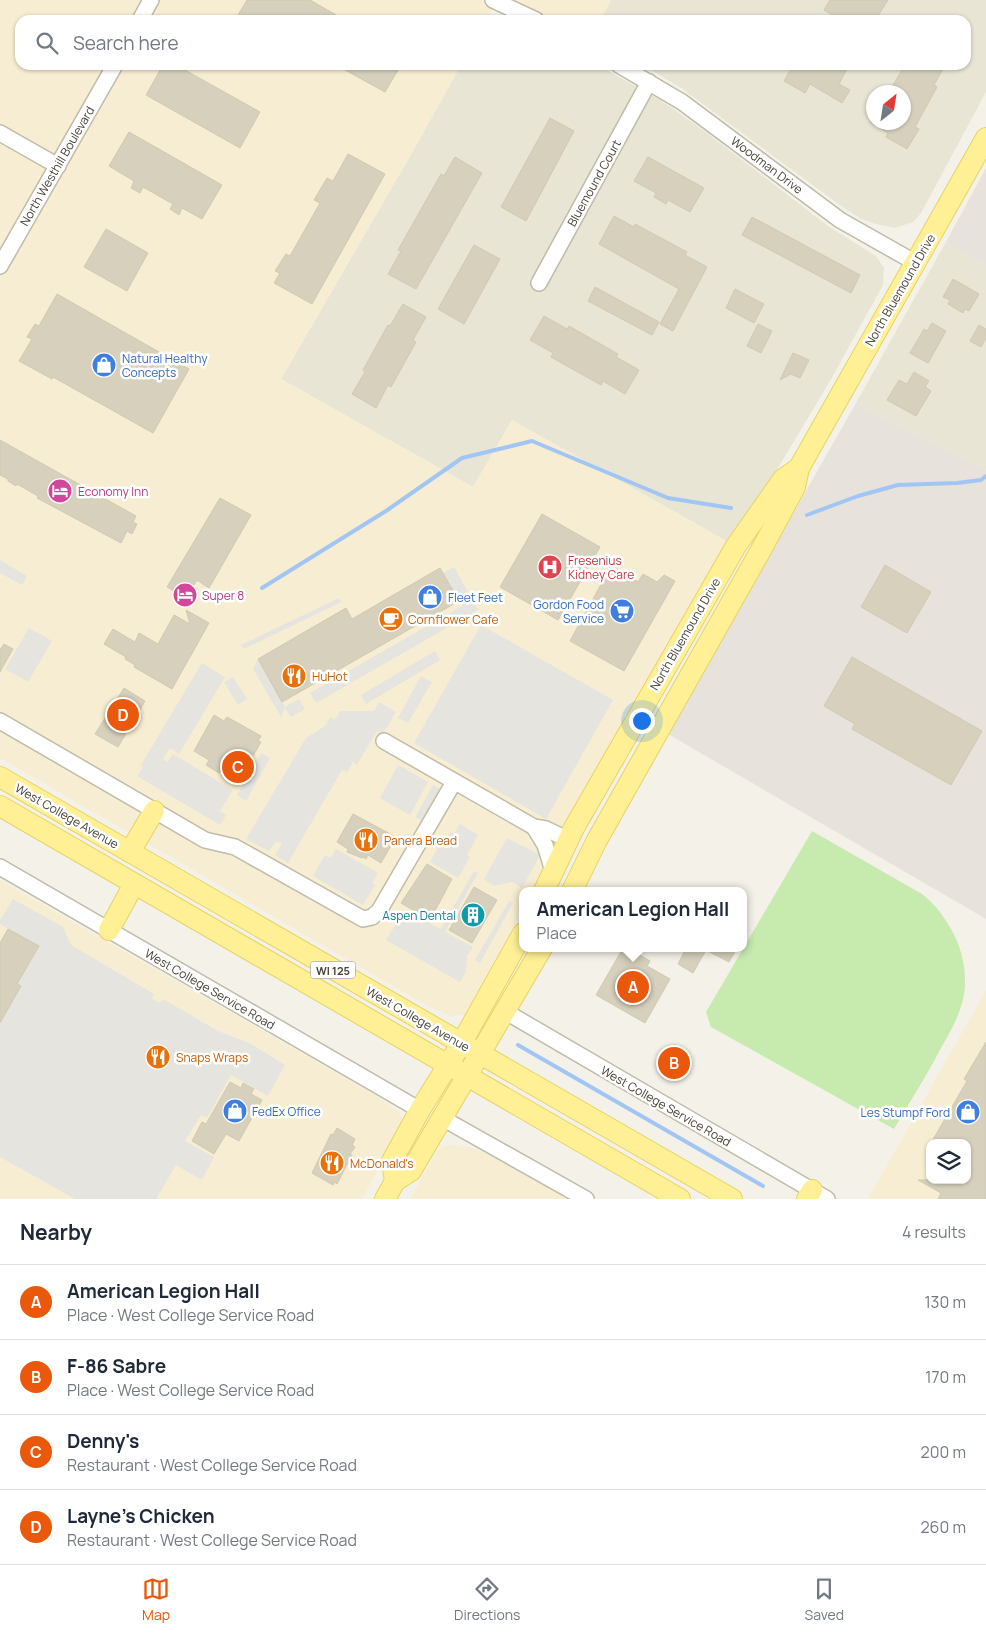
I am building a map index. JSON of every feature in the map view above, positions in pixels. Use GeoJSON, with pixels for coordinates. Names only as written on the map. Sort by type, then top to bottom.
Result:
{"type":"FeatureCollection","features":[{"type":"Feature","properties":{"kind":"main road","name":"North Bluemound Drive"},"geometry":{"type":"LineString","coordinates":[[574,887],[602,831],[795,487],[798,468],[986,138]]}},
{"type":"Feature","properties":{"kind":"main road","name":"North Bluemound Drive"},"geometry":{"type":"LineString","coordinates":[[546,887],[569,840],[642,708],[736,546],[783,480],[798,468]]}},
{"type":"Feature","properties":{"kind":"main road","name":"West College Avenue"},"geometry":{"type":"LineString","coordinates":[[0,777],[732,1199]]}},
{"type":"Feature","properties":{"kind":"main road","name":"West College Avenue"},"geometry":{"type":"LineString","coordinates":[[0,806],[680,1199]]}},
{"type":"Feature","properties":{"kind":"main road"},"geometry":{"type":"LineString","coordinates":[[130,852],[154,811]]}},
{"type":"Feature","properties":{"kind":"main road"},"geometry":{"type":"LineString","coordinates":[[562,887],[577,856],[575,847],[569,840]]}},
{"type":"Feature","properties":{"kind":"main road"},"geometry":{"type":"LineString","coordinates":[[109,930],[134,884]]}},
{"type":"Feature","properties":{"kind":"main road"},"geometry":{"type":"LineString","coordinates":[[395,1181],[392,1162],[420,1110],[461,1044],[519,940]]}},
{"type":"Feature","properties":{"kind":"main road"},"geometry":{"type":"LineString","coordinates":[[385,1199],[395,1181],[411,1171],[540,952]]}},
{"type":"Feature","properties":{"kind":"street"},"geometry":{"type":"LineString","coordinates":[[143,15],[151,0]]}},
{"type":"Feature","properties":{"kind":"street"},"geometry":{"type":"LineString","coordinates":[[493,0],[525,15]]}},
{"type":"Feature","properties":{"kind":"street","name":"North Westhill Boulevard"},"geometry":{"type":"LineString","coordinates":[[0,266],[112,70]]}},
{"type":"Feature","properties":{"kind":"street","name":"Woodman Drive"},"geometry":{"type":"LineString","coordinates":[[628,70],[682,102],[840,220],[916,263]]}},
{"type":"Feature","properties":{"kind":"street","name":"Bluemound Court"},"geometry":{"type":"LineString","coordinates":[[538,283],[649,82]]}},
{"type":"Feature","properties":{"kind":"street"},"geometry":{"type":"LineString","coordinates":[[0,134],[58,166]]}},
{"type":"Feature","properties":{"kind":"street"},"geometry":{"type":"LineString","coordinates":[[0,721],[205,840],[235,847],[359,918],[367,919],[376,914],[394,887],[454,782]]}},
{"type":"Feature","properties":{"kind":"street"},"geometry":{"type":"LineString","coordinates":[[384,741],[534,827],[546,829],[569,840]]}},
{"type":"Feature","properties":{"kind":"street"},"geometry":{"type":"LineString","coordinates":[[534,827],[546,845],[553,871]]}},
{"type":"Feature","properties":{"kind":"street","name":"West College Service Road"},"geometry":{"type":"LineString","coordinates":[[0,867],[420,1110]]}},
{"type":"Feature","properties":{"kind":"street","name":"West College Service Road"},"geometry":{"type":"LineString","coordinates":[[506,1012],[815,1196]]}},
{"type":"Feature","properties":{"kind":"street"},"geometry":{"type":"LineString","coordinates":[[442,1118],[586,1199]]}},
{"type":"Feature","properties":{"kind":"shaded area"},"geometry":{"type":"Polygon","coordinates":[[[0,0],[611,0],[603,15],[525,15],[497,2],[489,15],[15,15],[15,70],[458,70],[281,379],[473,487],[512,420],[730,543],[535,887],[519,887],[519,916],[464,1014],[451,1016],[429,1007],[0,758],[0,0]]]}},
{"type":"Feature","properties":{"kind":"shaded area"},"geometry":{"type":"Polygon","coordinates":[[[611,0],[986,0],[986,92],[921,213],[913,222],[895,228],[861,219],[681,88],[651,70],[971,70],[971,15],[603,15],[611,0]]]}},
{"type":"Feature","properties":{"kind":"shaded area"},"geometry":{"type":"Polygon","coordinates":[[[458,70],[607,70],[662,101],[707,133],[828,226],[876,256],[884,268],[883,285],[830,381],[772,478],[730,543],[512,420],[473,487],[281,379],[458,70]]]}},
{"type":"Feature","properties":{"kind":"shaded area"},"geometry":{"type":"Polygon","coordinates":[[[986,168],[986,266],[946,242],[986,168]]]}},
{"type":"Feature","properties":{"kind":"shaded area"},"geometry":{"type":"Polygon","coordinates":[[[946,242],[986,266],[986,470],[856,403],[946,242]]]}},
{"type":"Feature","properties":{"kind":"shaded area"},"geometry":{"type":"Polygon","coordinates":[[[856,403],[986,470],[986,919],[668,734],[856,403]]]}},
{"type":"Feature","properties":{"kind":"shaded area"},"geometry":{"type":"Polygon","coordinates":[[[0,560],[27,576],[22,585],[0,573],[0,560]]]}},
{"type":"Feature","properties":{"kind":"shaded area"},"geometry":{"type":"Polygon","coordinates":[[[454,567],[478,610],[316,703],[310,693],[462,606],[443,573],[454,567]]]}},
{"type":"Feature","properties":{"kind":"shaded area"},"geometry":{"type":"Polygon","coordinates":[[[339,598],[341,602],[244,649],[241,645],[339,598]]]}},
{"type":"Feature","properties":{"kind":"shaded area"},"geometry":{"type":"Polygon","coordinates":[[[481,625],[613,700],[546,819],[414,743],[481,625]]]}},
{"type":"Feature","properties":{"kind":"shaded area"},"geometry":{"type":"Polygon","coordinates":[[[29,628],[52,641],[28,682],[5,669],[29,628]]]}},
{"type":"Feature","properties":{"kind":"shaded area"},"geometry":{"type":"Polygon","coordinates":[[[435,651],[440,660],[366,704],[361,695],[435,651]]]}},
{"type":"Feature","properties":{"kind":"shaded area"},"geometry":{"type":"Polygon","coordinates":[[[258,659],[285,707],[299,699],[305,709],[291,717],[285,708],[281,717],[253,669],[258,659]]]}},
{"type":"Feature","properties":{"kind":"shaded area"},"geometry":{"type":"Polygon","coordinates":[[[202,663],[225,677],[179,754],[170,748],[163,759],[168,762],[173,754],[233,790],[220,811],[226,815],[220,825],[137,776],[143,767],[141,765],[202,663]]]}},
{"type":"Feature","properties":{"kind":"shaded area"},"geometry":{"type":"Polygon","coordinates":[[[421,676],[432,682],[408,723],[398,718],[421,676]]]}},
{"type":"Feature","properties":{"kind":"shaded area"},"geometry":{"type":"Polygon","coordinates":[[[233,677],[247,699],[238,705],[224,682],[233,677]]]}},
{"type":"Feature","properties":{"kind":"shaded area"},"geometry":{"type":"Polygon","coordinates":[[[379,702],[396,712],[383,734],[377,731],[357,765],[353,762],[347,772],[342,770],[288,863],[275,855],[282,844],[276,841],[269,851],[246,839],[306,738],[325,726],[330,717],[335,719],[340,711],[374,711],[379,702]]]}},
{"type":"Feature","properties":{"kind":"shaded area"},"geometry":{"type":"Polygon","coordinates":[[[261,753],[270,758],[246,801],[237,795],[261,753]]]}},
{"type":"Feature","properties":{"kind":"shaded area"},"geometry":{"type":"Polygon","coordinates":[[[398,765],[428,782],[410,815],[380,798],[398,765]]]}},
{"type":"Feature","properties":{"kind":"shaded area"},"geometry":{"type":"Polygon","coordinates":[[[433,785],[442,790],[424,822],[415,817],[433,785]]]}},
{"type":"Feature","properties":{"kind":"shaded area"},"geometry":{"type":"Polygon","coordinates":[[[460,824],[478,835],[467,855],[470,857],[458,878],[430,862],[442,840],[445,841],[450,832],[454,834],[460,824]]]}},
{"type":"Feature","properties":{"kind":"shaded area"},"geometry":{"type":"Polygon","coordinates":[[[507,838],[540,855],[523,887],[512,882],[494,886],[484,879],[507,838]]]}},
{"type":"Feature","properties":{"kind":"shaded area"},"geometry":{"type":"Polygon","coordinates":[[[336,849],[378,873],[372,883],[375,885],[363,905],[313,876],[325,855],[331,858],[336,849]]]}},
{"type":"Feature","properties":{"kind":"shaded area"},"geometry":{"type":"Polygon","coordinates":[[[474,871],[478,873],[445,932],[473,947],[467,956],[466,972],[460,982],[386,940],[399,919],[405,922],[410,913],[441,929],[474,871]]]}},
{"type":"Feature","properties":{"kind":"shaded area"},"geometry":{"type":"Polygon","coordinates":[[[0,880],[373,1094],[399,1112],[404,1123],[362,1199],[0,1199],[0,880]]]}},
{"type":"Feature","properties":{"kind":"shaded area"},"geometry":{"type":"Polygon","coordinates":[[[13,899],[63,927],[71,945],[154,994],[152,999],[160,1003],[163,999],[218,1031],[251,1044],[285,1065],[268,1096],[231,1075],[207,1118],[201,1115],[185,1141],[214,1157],[202,1180],[176,1165],[156,1199],[75,1199],[0,1157],[0,1023],[21,986],[17,984],[39,947],[0,924],[0,920],[13,899]]]}},
{"type":"Feature","properties":{"kind":"shaded area"},"geometry":{"type":"Polygon","coordinates":[[[509,901],[513,903],[480,963],[475,960],[509,901]]]}},
{"type":"Feature","properties":{"kind":"shaded area"},"geometry":{"type":"Polygon","coordinates":[[[986,990],[986,1199],[868,1199],[986,990]]]}},
{"type":"Feature","properties":{"kind":"shaded area"},"geometry":{"type":"Polygon","coordinates":[[[452,1145],[473,1148],[514,1165],[571,1199],[410,1199],[437,1151],[444,1146],[452,1145]]]}},
{"type":"Feature","properties":{"kind":"green space"},"geometry":{"type":"Polygon","coordinates":[[[812,831],[922,894],[938,910],[958,942],[965,972],[964,996],[952,1028],[894,1129],[711,1027],[706,1012],[741,952],[747,952],[747,942],[812,831]]]}},
{"type":"Feature","properties":{"kind":"building"},"geometry":{"type":"Polygon","coordinates":[[[247,0],[310,0],[336,15],[238,15],[247,0]]]}},
{"type":"Feature","properties":{"kind":"building"},"geometry":{"type":"Polygon","coordinates":[[[830,0],[888,0],[879,15],[830,15],[824,10],[830,0]]]}},
{"type":"Feature","properties":{"kind":"building"},"geometry":{"type":"Polygon","coordinates":[[[160,70],[185,70],[260,112],[240,148],[146,95],[160,70]]]}},
{"type":"Feature","properties":{"kind":"building"},"geometry":{"type":"Polygon","coordinates":[[[345,70],[398,70],[385,92],[345,70]]]}},
{"type":"Feature","properties":{"kind":"building"},"geometry":{"type":"Polygon","coordinates":[[[790,70],[846,70],[839,84],[850,90],[842,103],[810,84],[805,93],[784,81],[790,70]]]}},
{"type":"Feature","properties":{"kind":"building"},"geometry":{"type":"Polygon","coordinates":[[[902,70],[942,70],[934,85],[937,87],[915,127],[919,129],[907,149],[886,137],[888,133],[883,130],[911,130],[911,85],[893,85],[902,70]]]}},
{"type":"Feature","properties":{"kind":"building"},"geometry":{"type":"Polygon","coordinates":[[[550,118],[574,131],[526,221],[501,207],[550,118]]]}},
{"type":"Feature","properties":{"kind":"building"},"geometry":{"type":"Polygon","coordinates":[[[129,132],[222,185],[202,219],[182,208],[179,215],[170,209],[173,204],[143,187],[140,193],[131,188],[134,181],[109,166],[129,132]]]}},
{"type":"Feature","properties":{"kind":"building"},"geometry":{"type":"Polygon","coordinates":[[[348,154],[385,174],[312,304],[274,283],[280,273],[275,271],[286,254],[290,256],[320,203],[314,200],[327,178],[333,181],[348,154]]]}},
{"type":"Feature","properties":{"kind":"building"},"geometry":{"type":"Polygon","coordinates":[[[455,157],[482,173],[416,289],[388,274],[401,251],[398,250],[441,174],[444,176],[455,157]]]}},
{"type":"Feature","properties":{"kind":"building"},"geometry":{"type":"Polygon","coordinates":[[[648,157],[704,188],[690,212],[668,200],[666,204],[654,197],[656,193],[634,181],[648,157]]]}},
{"type":"Feature","properties":{"kind":"building"},"geometry":{"type":"Polygon","coordinates":[[[614,216],[634,227],[635,224],[687,252],[685,255],[707,267],[673,331],[660,324],[679,289],[599,244],[614,216]]]}},
{"type":"Feature","properties":{"kind":"building"},"geometry":{"type":"Polygon","coordinates":[[[752,217],[860,275],[851,293],[742,235],[752,217]]]}},
{"type":"Feature","properties":{"kind":"building"},"geometry":{"type":"Polygon","coordinates":[[[106,229],[148,253],[127,291],[84,267],[106,229]]]}},
{"type":"Feature","properties":{"kind":"building"},"geometry":{"type":"Polygon","coordinates":[[[474,245],[500,259],[464,324],[438,309],[474,245]]]}},
{"type":"Feature","properties":{"kind":"building"},"geometry":{"type":"Polygon","coordinates":[[[953,279],[979,294],[969,311],[965,309],[963,313],[948,304],[950,300],[943,297],[953,279]]]}},
{"type":"Feature","properties":{"kind":"building"},"geometry":{"type":"Polygon","coordinates":[[[595,287],[659,322],[652,335],[588,301],[595,287]]]}},
{"type":"Feature","properties":{"kind":"building"},"geometry":{"type":"Polygon","coordinates":[[[735,289],[764,304],[754,323],[726,308],[735,289]]]}},
{"type":"Feature","properties":{"kind":"building","name":"Natural Healthy Concepts"},"geometry":{"type":"Polygon","coordinates":[[[57,294],[189,369],[153,433],[53,377],[52,379],[19,361],[32,339],[27,337],[35,324],[39,326],[57,294]]]}},
{"type":"Feature","properties":{"kind":"building"},"geometry":{"type":"Polygon","coordinates":[[[403,304],[426,317],[413,340],[416,342],[391,387],[388,385],[376,408],[352,394],[388,325],[390,326],[403,304]]]}},
{"type":"Feature","properties":{"kind":"building"},"geometry":{"type":"Polygon","coordinates":[[[544,316],[567,329],[569,326],[618,354],[616,357],[639,370],[625,394],[603,381],[601,385],[551,357],[553,353],[530,340],[544,316]]]}},
{"type":"Feature","properties":{"kind":"building"},"geometry":{"type":"Polygon","coordinates":[[[932,323],[946,331],[928,363],[910,353],[924,329],[927,331],[932,323]]]}},
{"type":"Feature","properties":{"kind":"building"},"geometry":{"type":"Polygon","coordinates":[[[758,324],[772,331],[761,353],[747,346],[758,324]]]}},
{"type":"Feature","properties":{"kind":"building"},"geometry":{"type":"Polygon","coordinates":[[[979,325],[986,329],[986,338],[981,347],[970,341],[979,325]]]}},
{"type":"Feature","properties":{"kind":"building"},"geometry":{"type":"Polygon","coordinates":[[[793,353],[809,360],[800,378],[791,374],[780,380],[793,353]]]}},
{"type":"Feature","properties":{"kind":"building"},"geometry":{"type":"Polygon","coordinates":[[[914,372],[929,381],[925,387],[931,391],[916,416],[887,400],[899,380],[907,384],[914,372]]]}},
{"type":"Feature","properties":{"kind":"building","name":"Economy Inn"},"geometry":{"type":"Polygon","coordinates":[[[0,440],[136,516],[133,522],[137,524],[132,534],[127,531],[121,543],[37,498],[38,496],[17,484],[16,486],[8,481],[8,479],[0,475],[0,440]]]}},
{"type":"Feature","properties":{"kind":"building"},"geometry":{"type":"Polygon","coordinates":[[[220,498],[251,515],[209,588],[197,580],[186,598],[167,587],[220,498]]]}},
{"type":"Feature","properties":{"kind":"building","name":"Fresenius Kidney Care"},"geometry":{"type":"Polygon","coordinates":[[[542,514],[600,547],[558,620],[500,587],[542,514]]]}},
{"type":"Feature","properties":{"kind":"building"},"geometry":{"type":"Polygon","coordinates":[[[885,565],[931,592],[907,633],[861,607],[885,565]]]}},
{"type":"Feature","properties":{"kind":"building","name":"Gordon Food Service"},"geometry":{"type":"Polygon","coordinates":[[[611,566],[638,582],[643,574],[657,582],[664,575],[675,581],[624,671],[570,641],[611,566]]]}},
{"type":"Feature","properties":{"kind":"building"},"geometry":{"type":"Polygon","coordinates":[[[440,568],[459,601],[282,702],[258,659],[346,608],[352,619],[440,568]]]}},
{"type":"Feature","properties":{"kind":"building"},"geometry":{"type":"Polygon","coordinates":[[[186,610],[209,623],[172,689],[134,667],[135,665],[125,659],[126,657],[104,644],[113,629],[135,642],[139,633],[158,644],[174,615],[190,624],[186,610]]]}},
{"type":"Feature","properties":{"kind":"building"},"geometry":{"type":"Polygon","coordinates":[[[4,644],[13,649],[0,672],[0,650],[4,644]]]}},
{"type":"Feature","properties":{"kind":"building"},"geometry":{"type":"Polygon","coordinates":[[[852,657],[982,731],[951,785],[852,729],[855,724],[824,706],[852,657]]]}},
{"type":"Feature","properties":{"kind":"building"},"geometry":{"type":"Polygon","coordinates":[[[124,688],[145,701],[118,747],[95,734],[124,688]]]}},
{"type":"Feature","properties":{"kind":"building"},"geometry":{"type":"Polygon","coordinates":[[[214,715],[224,721],[227,717],[261,736],[258,741],[261,742],[240,779],[222,769],[219,773],[206,765],[209,760],[194,751],[214,715]]]}},
{"type":"Feature","properties":{"kind":"building","name":"Panera Bread"},"geometry":{"type":"Polygon","coordinates":[[[353,814],[396,837],[381,863],[368,855],[366,859],[347,852],[348,849],[337,842],[353,814]]]}},
{"type":"Feature","properties":{"kind":"building"},"geometry":{"type":"Polygon","coordinates":[[[427,864],[452,879],[430,920],[401,903],[427,864]]]}},
{"type":"Feature","properties":{"kind":"building","name":"Aspen Dental"},"geometry":{"type":"Polygon","coordinates":[[[474,887],[497,900],[472,943],[449,930],[474,887]]]}},
{"type":"Feature","properties":{"kind":"building"},"geometry":{"type":"Polygon","coordinates":[[[8,929],[39,946],[17,984],[21,986],[0,1023],[0,943],[8,929]]]}},
{"type":"Feature","properties":{"kind":"building"},"geometry":{"type":"Polygon","coordinates":[[[621,952],[634,952],[650,961],[647,966],[670,979],[645,1023],[596,995],[621,952]]]}},
{"type":"Feature","properties":{"kind":"building"},"geometry":{"type":"Polygon","coordinates":[[[684,952],[705,952],[693,973],[678,964],[684,952]]]}},
{"type":"Feature","properties":{"kind":"building"},"geometry":{"type":"Polygon","coordinates":[[[710,952],[735,952],[729,962],[710,952]]]}},
{"type":"Feature","properties":{"kind":"building","name":"Les Stumpf Ford"},"geometry":{"type":"Polygon","coordinates":[[[986,1042],[986,1199],[938,1199],[941,1193],[918,1180],[926,1180],[926,1184],[971,1184],[971,1139],[933,1139],[967,1081],[964,1079],[986,1042]]]}},
{"type":"Feature","properties":{"kind":"building","name":"FedEx Office"},"geometry":{"type":"Polygon","coordinates":[[[230,1082],[241,1088],[243,1083],[254,1089],[251,1094],[262,1100],[239,1141],[226,1134],[214,1154],[192,1141],[202,1122],[206,1124],[230,1082]]]}},
{"type":"Feature","properties":{"kind":"building","name":"McDonald's"},"geometry":{"type":"Polygon","coordinates":[[[337,1128],[355,1139],[352,1145],[355,1147],[337,1184],[334,1182],[333,1185],[312,1173],[331,1134],[333,1135],[337,1128]]]}},
{"type":"Feature","properties":{"kind":"waterway"},"geometry":{"type":"LineString","coordinates":[[262,588],[386,511],[462,458],[532,441],[668,498],[731,508]]}},
{"type":"Feature","properties":{"kind":"waterway"},"geometry":{"type":"LineString","coordinates":[[807,515],[858,496],[898,485],[957,483],[981,480],[986,476]]}},
{"type":"Feature","properties":{"kind":"waterway"},"geometry":{"type":"LineString","coordinates":[[518,1045],[763,1186]]}},
{"type":"Feature","properties":{"kind":"place","name":"Natural Healthy Concepts"},"geometry":{"type":"Point","coordinates":[104,365]}},
{"type":"Feature","properties":{"kind":"place","name":"Economy Inn"},"geometry":{"type":"Point","coordinates":[60,491]}},
{"type":"Feature","properties":{"kind":"place","name":"Fresenius Kidney Care"},"geometry":{"type":"Point","coordinates":[550,567]}},
{"type":"Feature","properties":{"kind":"place","name":"Super 8"},"geometry":{"type":"Point","coordinates":[185,595]}},
{"type":"Feature","properties":{"kind":"place","name":"Fleet Feet"},"geometry":{"type":"Point","coordinates":[430,597]}},
{"type":"Feature","properties":{"kind":"place","name":"Gordon Food Service"},"geometry":{"type":"Point","coordinates":[622,611]}},
{"type":"Feature","properties":{"kind":"place","name":"Cornflower Cafe"},"geometry":{"type":"Point","coordinates":[391,619]}},
{"type":"Feature","properties":{"kind":"place","name":"HuHot"},"geometry":{"type":"Point","coordinates":[294,676]}},
{"type":"Feature","properties":{"kind":"place","name":"Layne's Chicken"},"geometry":{"type":"Point","coordinates":[123,715]}},
{"type":"Feature","properties":{"kind":"place","name":"Denny's"},"geometry":{"type":"Point","coordinates":[238,767]}},
{"type":"Feature","properties":{"kind":"place","name":"Panera Bread"},"geometry":{"type":"Point","coordinates":[366,840]}},
{"type":"Feature","properties":{"kind":"place","name":"Aspen Dental"},"geometry":{"type":"Point","coordinates":[473,915]}},
{"type":"Feature","properties":{"kind":"place","name":"American Legion Hall"},"geometry":{"type":"Point","coordinates":[633,987]}},
{"type":"Feature","properties":{"kind":"place","name":"Snaps Wraps"},"geometry":{"type":"Point","coordinates":[158,1057]}},
{"type":"Feature","properties":{"kind":"place","name":"F-86 Sabre"},"geometry":{"type":"Point","coordinates":[674,1063]}},
{"type":"Feature","properties":{"kind":"place","name":"FedEx Office"},"geometry":{"type":"Point","coordinates":[235,1111]}},
{"type":"Feature","properties":{"kind":"place","name":"Les Stumpf Ford"},"geometry":{"type":"Point","coordinates":[968,1112]}},
{"type":"Feature","properties":{"kind":"place","name":"McDonald's"},"geometry":{"type":"Point","coordinates":[332,1163]}}]}
